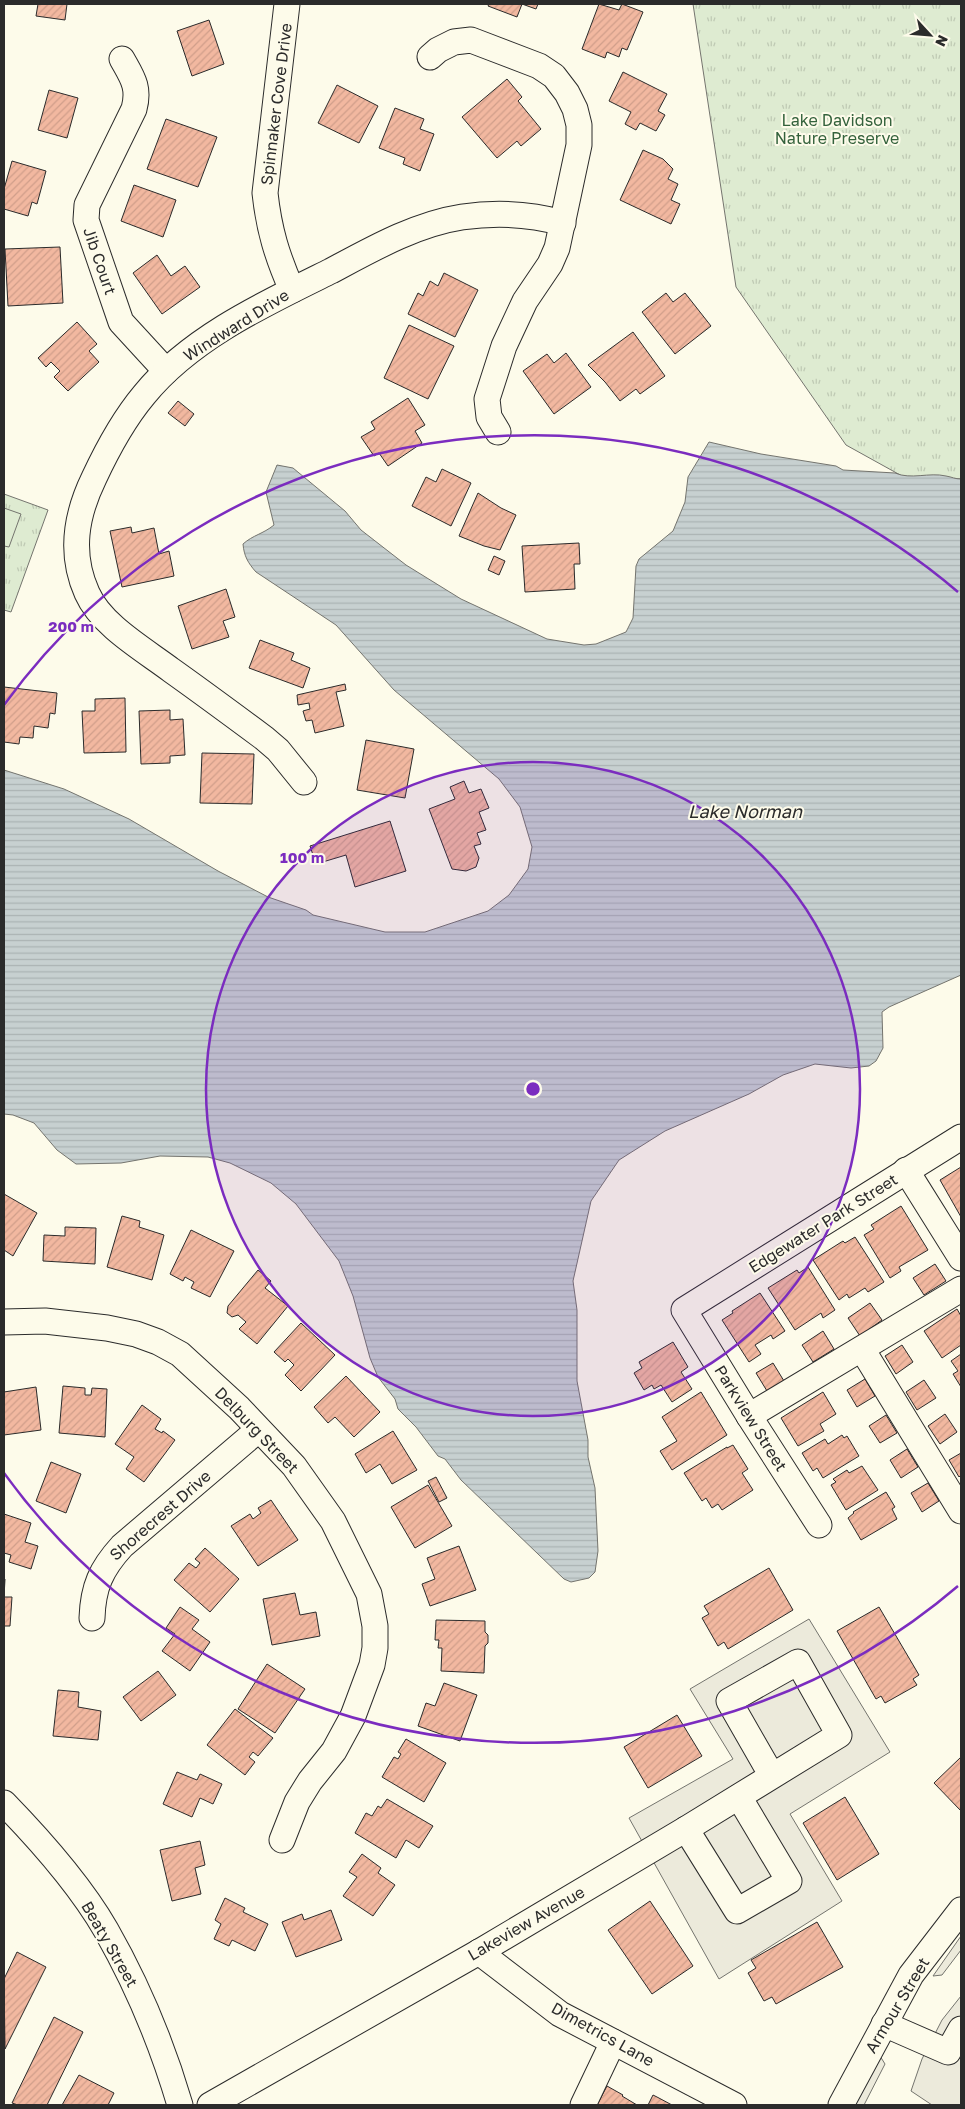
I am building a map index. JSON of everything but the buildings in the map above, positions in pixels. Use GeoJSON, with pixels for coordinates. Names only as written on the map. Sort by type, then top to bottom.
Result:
{"type":"FeatureCollection","features":[{"type":"Feature","properties":{"kind":"street","name":"Spinnaker Cove Drive"},"geometry":{"type":"LineString","coordinates":[[287,4],[265,193],[267,219],[275,251],[292,290]]}},
{"type":"Feature","properties":{"kind":"street"},"geometry":{"type":"LineString","coordinates":[[430,57],[438,50],[454,42],[471,40],[539,66],[554,76],[567,93],[575,109],[579,125],[579,146],[557,248],[550,264],[525,301],[512,325],[487,398],[490,417],[498,432]]}},
{"type":"Feature","properties":{"kind":"street","name":"Jib Court"},"geometry":{"type":"LineString","coordinates":[[122,58],[135,84],[137,99],[134,109],[86,205],[86,220],[121,322],[166,371]]}},
{"type":"Feature","properties":{"kind":"street","name":"Windward Drive"},"geometry":{"type":"LineString","coordinates":[[304,782],[278,750],[264,738],[141,647],[104,618],[95,607],[83,583],[76,557],[78,519],[86,495],[113,439],[144,394],[166,371],[196,346],[292,290],[385,243],[434,224],[462,217],[486,215],[527,216],[563,223]]}},
{"type":"Feature","properties":{"kind":"street","name":"Edgewater Park Street"},"geometry":{"type":"LineString","coordinates":[[684,1310],[961,1137]]}},
{"type":"Feature","properties":{"kind":"street"},"geometry":{"type":"LineString","coordinates":[[906,1170],[961,1258]]}},
{"type":"Feature","properties":{"kind":"street"},"geometry":{"type":"LineString","coordinates":[[749,1416],[961,1289]]}},
{"type":"Feature","properties":{"kind":"street","name":"Parkview Street"},"geometry":{"type":"LineString","coordinates":[[684,1310],[819,1525]]}},
{"type":"Feature","properties":{"kind":"street","name":"Delburg Street"},"geometry":{"type":"LineString","coordinates":[[4,1322],[45,1321],[77,1323],[136,1334],[158,1342],[180,1354],[238,1408],[294,1466],[333,1521],[369,1594],[375,1626],[375,1648],[372,1665],[353,1716],[334,1751],[310,1781],[297,1802],[282,1840]]}},
{"type":"Feature","properties":{"kind":"street"},"geometry":{"type":"LineString","coordinates":[[862,1349],[961,1511]]}},
{"type":"Feature","properties":{"kind":"street","name":"Shorecrest Drive"},"geometry":{"type":"LineString","coordinates":[[92,1618],[92,1600],[99,1578],[107,1563],[122,1546],[258,1430]]}},
{"type":"Feature","properties":{"kind":"street","name":"Lakeview Avenue"},"geometry":{"type":"LineString","coordinates":[[210,2105],[479,1952],[686,1829],[839,1735],[798,1662],[729,1701],[772,1776]]}},
{"type":"Feature","properties":{"kind":"street"},"geometry":{"type":"LineString","coordinates":[[686,1829],[737,1911],[789,1881],[738,1797]]}},
{"type":"Feature","properties":{"kind":"street","name":"Beaty Street"},"geometry":{"type":"LineString","coordinates":[[4,1803],[40,1840],[106,1929],[152,2020],[180,2105]]}},
{"type":"Feature","properties":{"kind":"street","name":"Armour Street"},"geometry":{"type":"LineString","coordinates":[[841,2105],[912,1975],[961,1910]]}},
{"type":"Feature","properties":{"kind":"street","name":"Dimetrics Lane"},"geometry":{"type":"LineString","coordinates":[[479,1952],[560,2014],[734,2105]]}},
{"type":"Feature","properties":{"kind":"street"},"geometry":{"type":"LineString","coordinates":[[884,2024],[954,2056],[961,2029]]}},
{"type":"Feature","properties":{"kind":"street"},"geometry":{"type":"LineString","coordinates":[[583,2105],[613,2042]]}},
{"type":"Feature","properties":{"kind":"green space","name":"Lake Davidson Nature Preserve"},"geometry":{"type":"Polygon","coordinates":[[[693,4],[961,4],[961,479],[902,476],[846,445],[736,287],[693,4]]]}},
{"type":"Feature","properties":{"kind":"green space"},"geometry":{"type":"Polygon","coordinates":[[[4,494],[48,510],[11,612],[4,610],[4,494]]]}},
{"type":"Feature","properties":{"kind":"green space"},"geometry":{"type":"Polygon","coordinates":[[[4,508],[21,514],[9,547],[4,546],[4,508]]]}},
{"type":"Feature","properties":{"kind":"shaded area"},"geometry":{"type":"Polygon","coordinates":[[[809,1619],[890,1752],[790,1814],[842,1901],[719,1979],[629,1818],[733,1759],[690,1689],[809,1619]]]}},
{"type":"Feature","properties":{"kind":"shaded area"},"geometry":{"type":"Polygon","coordinates":[[[961,1936],[961,1950],[942,1975],[933,1976],[961,1936]]]}},
{"type":"Feature","properties":{"kind":"shaded area"},"geometry":{"type":"Polygon","coordinates":[[[961,1996],[961,2105],[932,2105],[911,2091],[922,2059],[942,2020],[961,1996]]]}},
{"type":"Feature","properties":{"kind":"shaded area"},"geometry":{"type":"Polygon","coordinates":[[[880,2056],[885,2064],[864,2105],[855,2105],[880,2056]]]}},
{"type":"Feature","properties":{"kind":"water","name":"Lake Norman"},"geometry":{"type":"Polygon","coordinates":[[[709,442],[761,454],[836,466],[843,470],[895,473],[907,476],[940,475],[961,479],[961,975],[889,1007],[882,1012],[883,1048],[876,1061],[869,1066],[851,1068],[815,1064],[783,1075],[749,1094],[665,1131],[619,1160],[591,1201],[573,1281],[577,1310],[577,1381],[588,1440],[588,1457],[595,1488],[598,1551],[595,1572],[589,1578],[571,1582],[564,1579],[461,1480],[445,1459],[438,1456],[416,1427],[398,1409],[395,1399],[378,1377],[370,1358],[353,1296],[339,1261],[296,1204],[271,1183],[230,1163],[208,1157],[160,1156],[121,1163],[76,1164],[57,1150],[34,1123],[13,1115],[4,1114],[4,770],[64,789],[129,819],[218,871],[268,897],[306,910],[313,915],[385,932],[425,932],[488,911],[509,895],[528,869],[532,847],[520,807],[499,779],[394,690],[336,625],[256,572],[251,566],[245,556],[243,544],[274,525],[266,492],[277,465],[293,468],[345,511],[361,530],[406,565],[461,599],[547,639],[584,645],[596,644],[626,632],[633,618],[636,566],[639,559],[673,531],[685,502],[688,477],[709,442]]]}}]}
